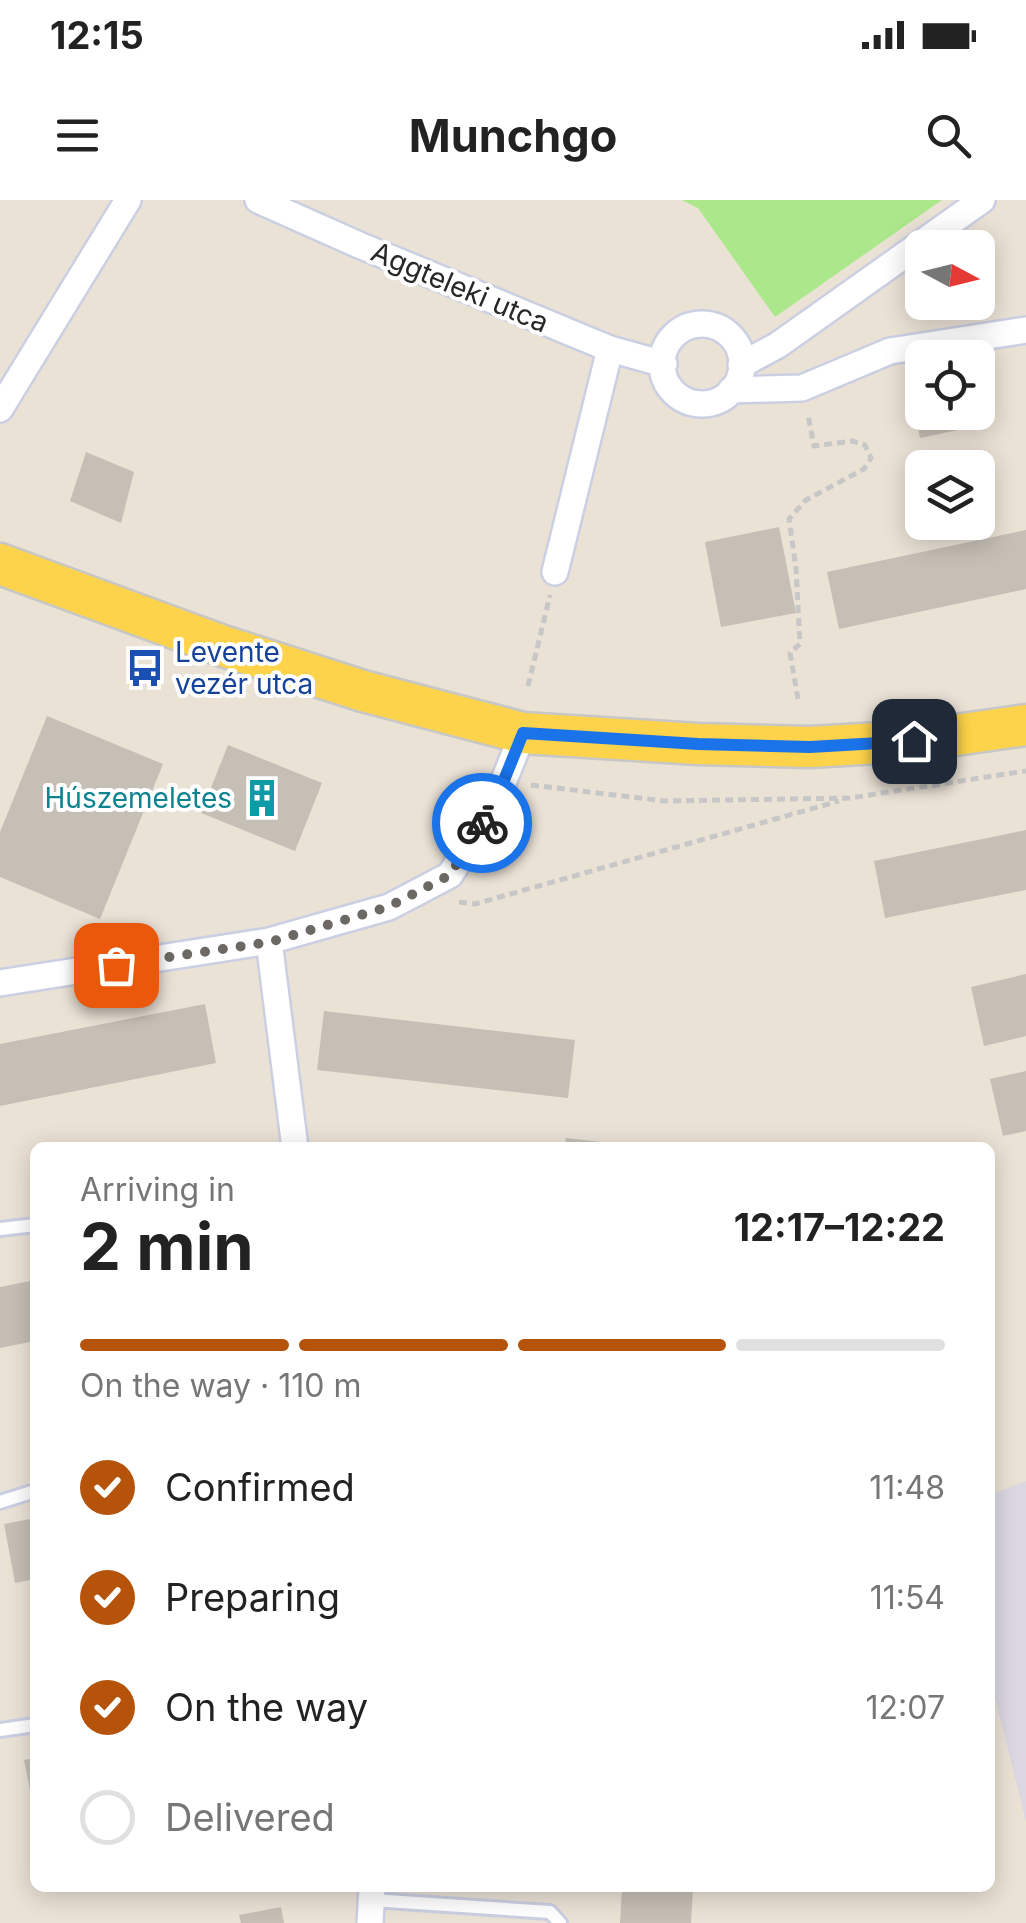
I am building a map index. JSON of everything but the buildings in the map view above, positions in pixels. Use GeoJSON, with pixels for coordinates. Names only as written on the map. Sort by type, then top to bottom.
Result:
{"type":"FeatureCollection","features":[{"type":"Feature","properties":{"kind":"main road"},"geometry":{"type":"LineString","coordinates":[[0,564],[241,652],[364,691],[523,733],[810,747],[914,741],[1026,725]]}},
{"type":"Feature","properties":{"kind":"street"},"geometry":{"type":"LineString","coordinates":[[0,409],[128,200]]}},
{"type":"Feature","properties":{"kind":"street","name":"Aggteleki utca"},"geometry":{"type":"LineString","coordinates":[[258,200],[610,349],[664,364]]}},
{"type":"Feature","properties":{"kind":"street"},"geometry":{"type":"LineString","coordinates":[[742,365],[778,345],[982,200]]}},
{"type":"Feature","properties":{"kind":"street"},"geometry":{"type":"LineString","coordinates":[[703,323],[727,332],[736,341],[742,352],[742,365],[738,383],[722,400],[695,404],[671,390],[664,378],[664,351],[679,331],[703,323]]}},
{"type":"Feature","properties":{"kind":"street"},"geometry":{"type":"LineString","coordinates":[[731,390],[802,388],[890,351],[1026,330]]}},
{"type":"Feature","properties":{"kind":"street"},"geometry":{"type":"LineString","coordinates":[[555,572],[610,349]]}},
{"type":"Feature","properties":{"kind":"street"},"geometry":{"type":"LineString","coordinates":[[0,983],[270,942],[388,907],[450,875],[494,805],[523,733]]}},
{"type":"Feature","properties":{"kind":"street"},"geometry":{"type":"LineString","coordinates":[[270,942],[294,1142]]}},
{"type":"Feature","properties":{"kind":"lane"},"geometry":{"type":"LineString","coordinates":[[0,1229],[30,1226]]}},
{"type":"Feature","properties":{"kind":"lane"},"geometry":{"type":"LineString","coordinates":[[0,1502],[30,1493]]}},
{"type":"Feature","properties":{"kind":"lane"},"geometry":{"type":"LineString","coordinates":[[0,1730],[30,1726]]}},
{"type":"Feature","properties":{"kind":"lane"},"geometry":{"type":"LineString","coordinates":[[372,1904],[550,1912],[560,1923]]}},
{"type":"Feature","properties":{"kind":"path"},"geometry":{"type":"LineString","coordinates":[[798,699],[790,653],[800,644],[800,626],[789,519],[806,500],[864,469],[871,458],[865,445],[852,441],[814,446],[802,388]]}},
{"type":"Feature","properties":{"kind":"path"},"geometry":{"type":"LineString","coordinates":[[528,686],[555,572]]}},
{"type":"Feature","properties":{"kind":"path"},"geometry":{"type":"LineString","coordinates":[[411,896],[475,904],[850,798],[1026,771]]}},
{"type":"Feature","properties":{"kind":"path"},"geometry":{"type":"LineString","coordinates":[[504,782],[665,801],[850,798]]}},
{"type":"Feature","properties":{"kind":"shaded area"},"geometry":{"type":"Polygon","coordinates":[[[1026,1481],[1026,1822],[995,1698],[995,1493],[1026,1481]]]}},
{"type":"Feature","properties":{"kind":"green space"},"geometry":{"type":"Polygon","coordinates":[[[682,200],[942,200],[775,317],[698,208],[682,200]]]}},
{"type":"Feature","properties":{"kind":"way so far"},"geometry":{"type":"LineString","coordinates":[[116,965],[270,942],[388,907],[450,875],[482,823]]}},
{"type":"Feature","properties":{"kind":"place","name":"Levente vezér utca"},"geometry":{"type":"Point","coordinates":[145,668]}},
{"type":"Feature","properties":{"kind":"place","name":"Húszemeletes"},"geometry":{"type":"Point","coordinates":[262,798]}},
{"type":"Feature","properties":{"kind":"route"},"geometry":{"type":"LineString","coordinates":[[482,823],[494,805],[523,733],[810,747],[914,741]]}}]}
